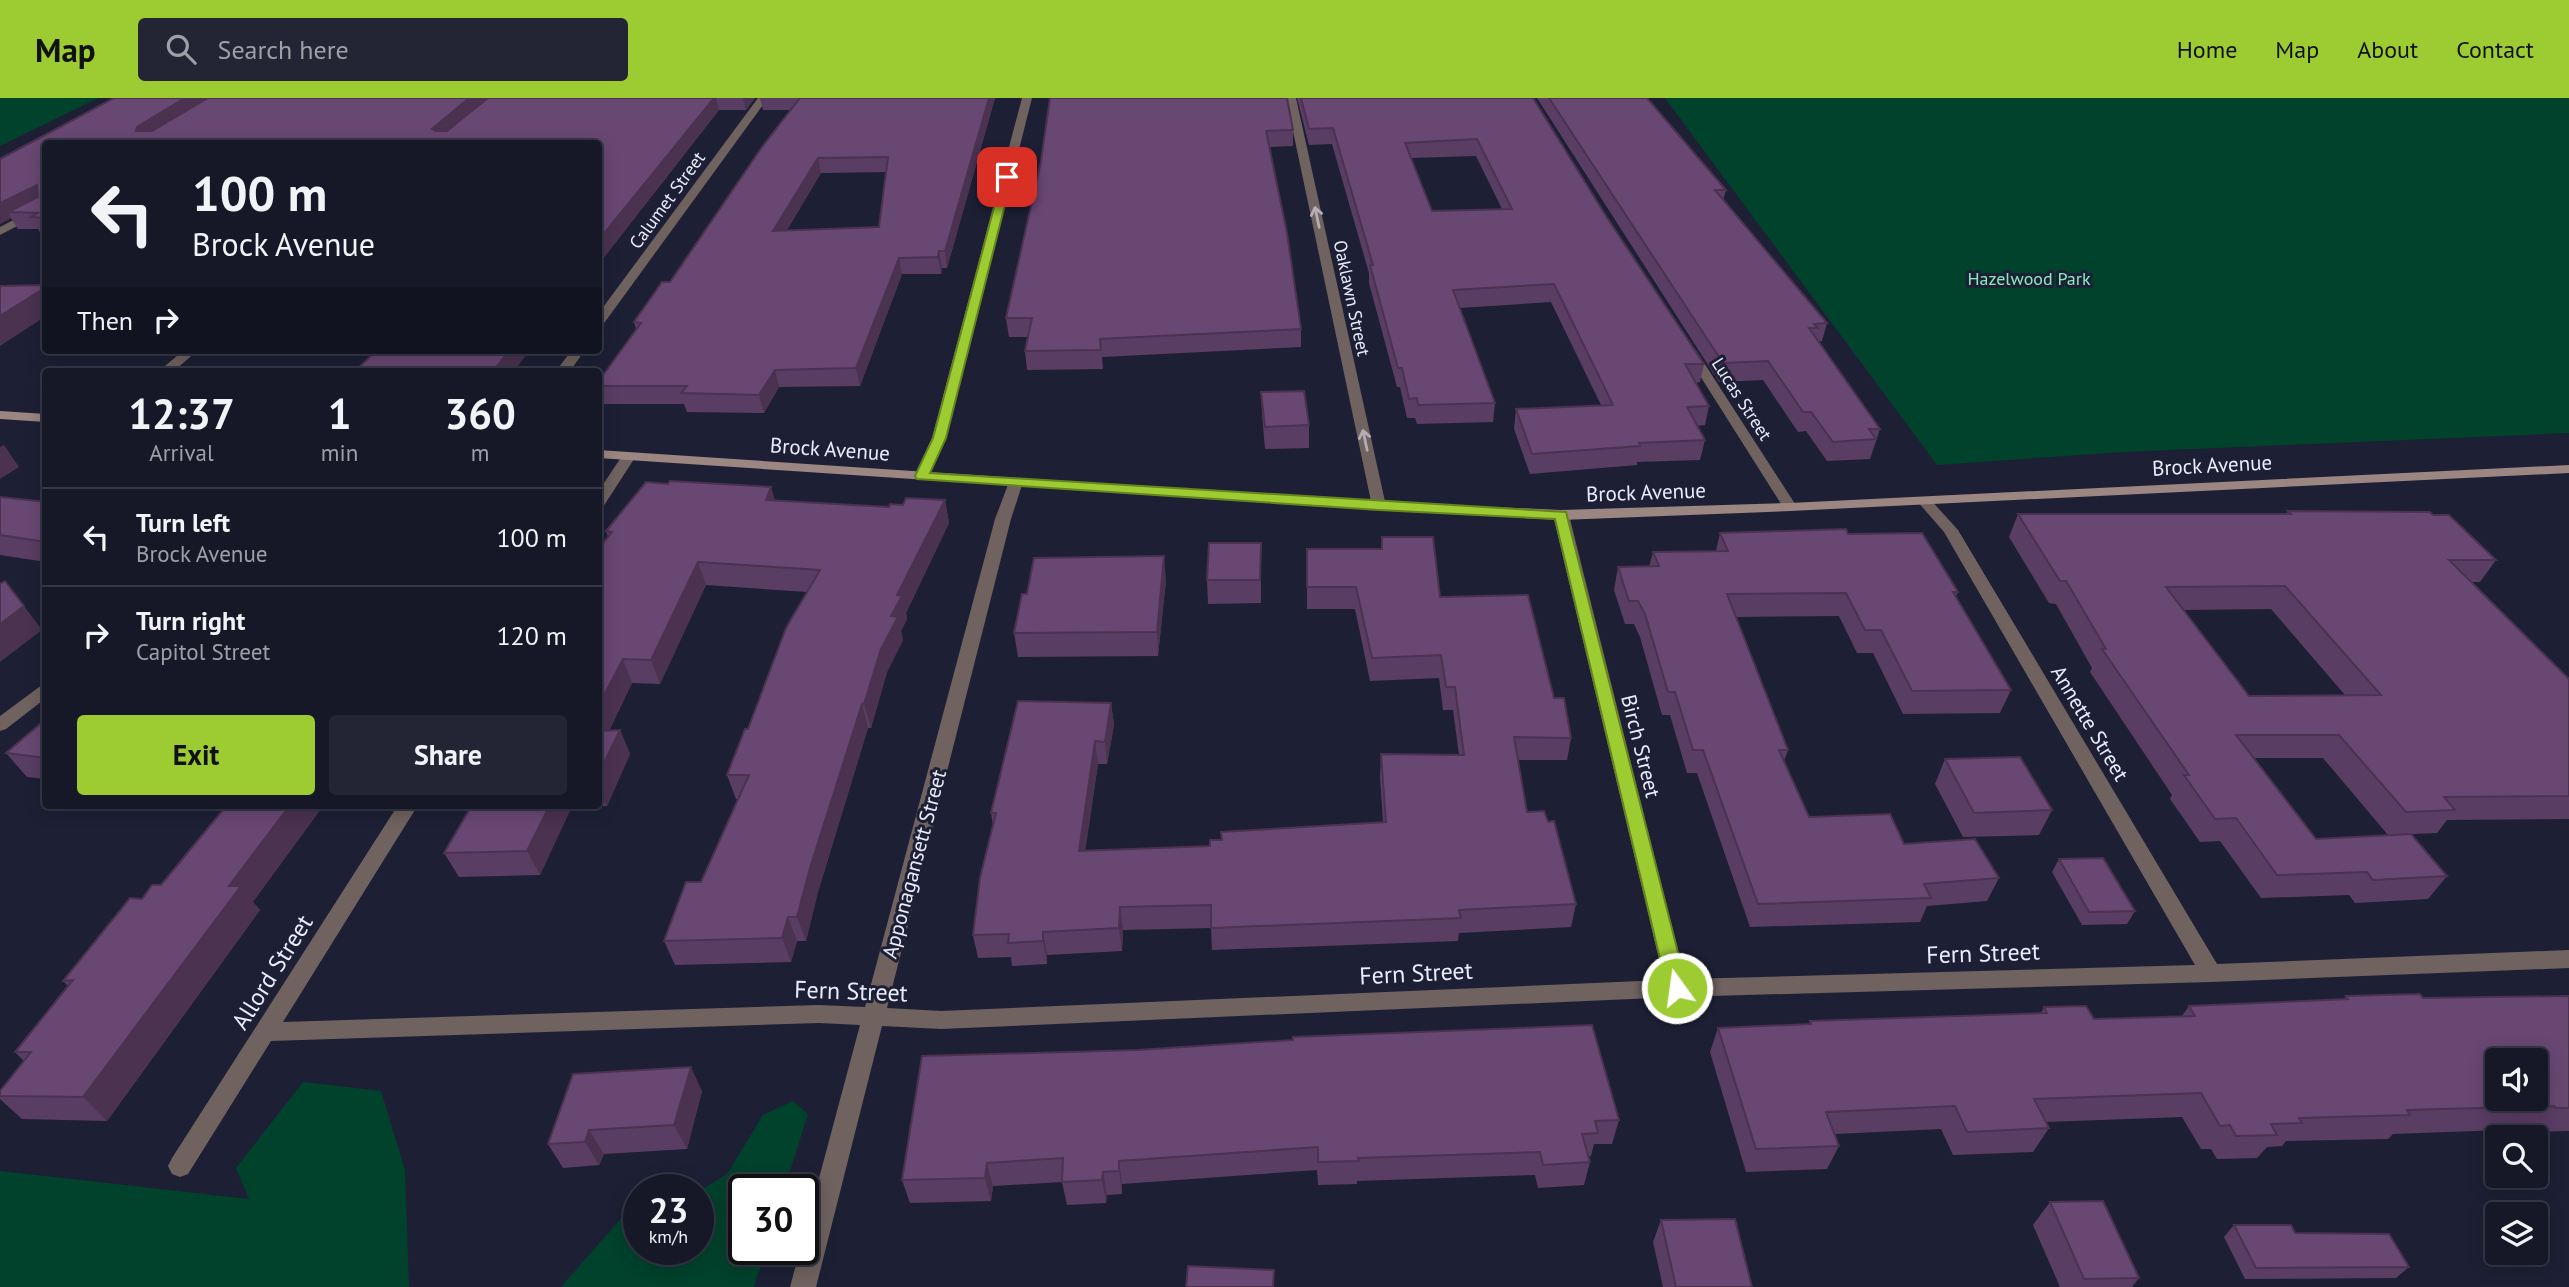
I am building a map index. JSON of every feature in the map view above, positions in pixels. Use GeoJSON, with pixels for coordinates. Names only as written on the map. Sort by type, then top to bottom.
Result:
{"type":"FeatureCollection","features":[{"type":"Feature","properties":{"kind":"main road"},"geometry":{"type":"LineString","coordinates":[[0,415],[42,418]]}},
{"type":"Feature","properties":{"kind":"main road","name":"Brock Avenue"},"geometry":{"type":"LineString","coordinates":[[602,454],[1379,506],[1561,515],[1924,501],[2569,469]]}},
{"type":"Feature","properties":{"kind":"street","name":"Calumet Street"},"geometry":{"type":"LineString","coordinates":[[602,318],[764,98]]}},
{"type":"Feature","properties":{"kind":"street"},"geometry":{"type":"LineString","coordinates":[[922,476],[939,438],[1027,98]]}},
{"type":"Feature","properties":{"kind":"street","name":"Oaklawn Street"},"geometry":{"type":"LineString","coordinates":[[1291,98],[1379,506]]}},
{"type":"Feature","properties":{"kind":"street"},"geometry":{"type":"LineString","coordinates":[[0,232],[42,208]]}},
{"type":"Feature","properties":{"kind":"street","name":"Lucas Street"},"geometry":{"type":"LineString","coordinates":[[1681,337],[1790,507]]}},
{"type":"Feature","properties":{"kind":"street"},"geometry":{"type":"LineString","coordinates":[[170,368],[187,354]]}},
{"type":"Feature","properties":{"kind":"street"},"geometry":{"type":"LineString","coordinates":[[565,368],[576,354]]}},
{"type":"Feature","properties":{"kind":"street"},"geometry":{"type":"LineString","coordinates":[[602,498],[629,456]]}},
{"type":"Feature","properties":{"kind":"street","name":"Apponagansett Street"},"geometry":{"type":"LineString","coordinates":[[803,1287],[1000,532],[1016,482]]}},
{"type":"Feature","properties":{"kind":"street","name":"Annette Street"},"geometry":{"type":"LineString","coordinates":[[1924,501],[1950,530],[2211,973]]}},
{"type":"Feature","properties":{"kind":"street","name":"Birch Street"},"geometry":{"type":"LineString","coordinates":[[1561,515],[1677,988]]}},
{"type":"Feature","properties":{"kind":"street"},"geometry":{"type":"LineString","coordinates":[[0,725],[42,691]]}},
{"type":"Feature","properties":{"kind":"street","name":"Allord Street"},"geometry":{"type":"LineString","coordinates":[[180,1166],[405,809]]}},
{"type":"Feature","properties":{"kind":"street","name":"Fern Street"},"geometry":{"type":"LineString","coordinates":[[265,1032],[819,1014],[942,1020],[1677,988],[2211,973],[2569,959]]}},
{"type":"Feature","properties":{"kind":"green space"},"geometry":{"type":"Polygon","coordinates":[[[0,98],[98,98],[0,146],[0,98]]]}},
{"type":"Feature","properties":{"kind":"green space","name":"Hazelwood Park"},"geometry":{"type":"Polygon","coordinates":[[[1665,98],[2569,98],[2569,433],[2123,452],[1937,465],[1665,98]]]}},
{"type":"Feature","properties":{"kind":"green space"},"geometry":{"type":"Polygon","coordinates":[[[303,1082],[381,1091],[405,1170],[409,1287],[0,1287],[0,1171],[249,1199],[236,1168],[303,1082]]]}},
{"type":"Feature","properties":{"kind":"green space"},"geometry":{"type":"Polygon","coordinates":[[[793,1101],[808,1114],[789,1174],[728,1174],[728,1265],[761,1265],[754,1287],[561,1287],[623,1216],[623,1265],[714,1265],[714,1182],[727,1174],[763,1115],[793,1101]]]}},
{"type":"Feature","properties":{"kind":"building"},"geometry":{"type":"Polygon","coordinates":[[[114,98],[185,98],[137,127],[136,131],[152,131],[208,98],[469,98],[432,129],[447,131],[488,98],[714,98],[602,236],[602,140],[42,140],[42,218],[31,217],[38,213],[8,212],[38,197],[37,185],[0,203],[0,159],[114,98]]]}},
{"type":"Feature","properties":{"kind":"building"},"geometry":{"type":"Polygon","coordinates":[[[800,98],[989,98],[945,251],[939,251],[938,257],[899,258],[856,368],[775,370],[759,395],[681,393],[687,386],[602,386],[602,377],[641,323],[634,322],[662,282],[670,282],[762,147],[800,98]],[[888,157],[818,158],[773,231],[879,227],[888,157]]]}},
{"type":"Feature","properties":{"kind":"building"},"geometry":{"type":"Polygon","coordinates":[[[1050,98],[1287,98],[1293,130],[1266,131],[1287,233],[1301,329],[1100,339],[1101,350],[1025,351],[1032,318],[1006,318],[1041,161],[1050,98]]]}},
{"type":"Feature","properties":{"kind":"building"},"geometry":{"type":"Polygon","coordinates":[[[1301,98],[1533,98],[1606,216],[1704,364],[1685,364],[1709,406],[1687,407],[1705,440],[1639,443],[1640,446],[1532,454],[1516,409],[1613,405],[1554,284],[1453,290],[1495,403],[1418,405],[1417,398],[1409,399],[1402,368],[1398,368],[1370,265],[1373,265],[1333,128],[1309,129],[1301,98]],[[1477,139],[1405,143],[1432,211],[1512,209],[1477,139]]]}},
{"type":"Feature","properties":{"kind":"building"},"geometry":{"type":"Polygon","coordinates":[[[1549,98],[1647,98],[1726,190],[1715,190],[1827,323],[1814,324],[1818,328],[1809,328],[1880,429],[1869,429],[1876,439],[1833,442],[1811,412],[1803,412],[1768,361],[1723,363],[1549,98]]]}},
{"type":"Feature","properties":{"kind":"building"},"geometry":{"type":"Polygon","coordinates":[[[42,285],[42,290],[0,316],[0,286],[42,285]]]}},
{"type":"Feature","properties":{"kind":"building"},"geometry":{"type":"Polygon","coordinates":[[[373,354],[507,354],[495,368],[358,368],[373,354]]]}},
{"type":"Feature","properties":{"kind":"building"},"geometry":{"type":"Polygon","coordinates":[[[1304,391],[1309,425],[1265,427],[1261,392],[1304,391]]]}},
{"type":"Feature","properties":{"kind":"building"},"geometry":{"type":"Polygon","coordinates":[[[670,481],[771,487],[766,500],[889,507],[890,504],[903,505],[906,498],[945,500],[897,595],[902,596],[891,616],[898,617],[881,649],[862,704],[797,917],[788,917],[782,938],[664,941],[686,882],[701,882],[749,775],[727,775],[745,729],[748,729],[786,628],[820,570],[698,562],[651,660],[623,659],[602,699],[602,544],[612,532],[606,531],[646,482],[668,484],[670,481]]]}},
{"type":"Feature","properties":{"kind":"building"},"geometry":{"type":"Polygon","coordinates":[[[0,497],[42,502],[42,541],[0,535],[0,497]]]}},
{"type":"Feature","properties":{"kind":"building"},"geometry":{"type":"Polygon","coordinates":[[[2288,511],[2430,512],[2433,515],[2449,515],[2496,560],[2449,560],[2569,679],[2569,796],[2444,797],[2455,810],[2406,812],[2339,735],[2236,735],[2316,839],[2411,834],[2447,876],[2373,880],[2367,872],[2277,875],[2236,818],[2215,819],[2184,775],[2189,775],[2102,649],[2106,649],[2066,581],[2060,581],[2018,514],[2291,514],[2288,511]],[[2285,586],[2166,587],[2249,696],[2381,695],[2285,586]]]}},
{"type":"Feature","properties":{"kind":"building"},"geometry":{"type":"Polygon","coordinates":[[[1846,529],[1848,534],[1922,533],[1958,592],[1953,592],[2011,690],[1912,691],[1881,630],[1865,630],[1846,593],[1727,594],[1788,750],[1779,750],[1809,817],[1890,814],[1904,844],[1975,839],[1999,878],[1924,884],[1931,898],[1758,904],[1703,750],[1693,750],[1675,692],[1668,692],[1645,614],[1638,601],[1629,601],[1618,567],[1659,566],[1653,552],[1728,551],[1720,533],[1846,529]]]}},
{"type":"Feature","properties":{"kind":"building"},"geometry":{"type":"Polygon","coordinates":[[[1382,537],[1433,537],[1440,597],[1528,595],[1554,698],[1564,698],[1571,738],[1514,737],[1527,812],[1544,811],[1548,822],[1554,821],[1576,904],[1459,910],[1461,918],[1211,928],[1211,905],[1120,907],[1119,928],[1043,932],[1043,941],[1008,943],[1009,934],[973,935],[980,878],[996,813],[991,813],[1018,701],[1111,703],[1105,742],[1095,741],[1079,851],[1210,846],[1210,840],[1222,840],[1221,832],[1386,822],[1381,754],[1464,755],[1455,687],[1446,687],[1441,655],[1372,658],[1356,587],[1307,587],[1307,549],[1382,549],[1382,537]]]}},
{"type":"Feature","properties":{"kind":"building"},"geometry":{"type":"Polygon","coordinates":[[[1209,543],[1261,543],[1260,580],[1207,580],[1209,543]]]}},
{"type":"Feature","properties":{"kind":"building"},"geometry":{"type":"Polygon","coordinates":[[[1164,556],[1157,632],[1014,633],[1022,594],[1027,594],[1034,558],[1164,556]]]}},
{"type":"Feature","properties":{"kind":"building"},"geometry":{"type":"Polygon","coordinates":[[[5,581],[24,606],[0,624],[0,584],[5,581]]]}},
{"type":"Feature","properties":{"kind":"building"},"geometry":{"type":"Polygon","coordinates":[[[42,722],[42,758],[6,753],[42,722]]]}},
{"type":"Feature","properties":{"kind":"building"},"geometry":{"type":"Polygon","coordinates":[[[620,730],[602,767],[602,731],[620,730]]]}},
{"type":"Feature","properties":{"kind":"building"},"geometry":{"type":"Polygon","coordinates":[[[2020,757],[2052,810],[1974,813],[1945,759],[2020,757]]]}},
{"type":"Feature","properties":{"kind":"building"},"geometry":{"type":"Polygon","coordinates":[[[224,809],[287,809],[229,886],[241,886],[83,1097],[0,1096],[0,1091],[31,1052],[15,1052],[73,980],[63,981],[130,898],[142,899],[152,885],[161,885],[224,809]]]}},
{"type":"Feature","properties":{"kind":"building"},"geometry":{"type":"Polygon","coordinates":[[[470,809],[548,809],[527,851],[444,853],[470,809]]]}},
{"type":"Feature","properties":{"kind":"building"},"geometry":{"type":"Polygon","coordinates":[[[2103,858],[2135,911],[2089,912],[2059,859],[2103,858]]]}},
{"type":"Feature","properties":{"kind":"building"},"geometry":{"type":"Polygon","coordinates":[[[2420,994],[2423,998],[2569,996],[2569,1108],[2548,1106],[2548,1048],[2485,1048],[2485,1108],[2407,1110],[2410,1115],[2299,1118],[2302,1123],[2271,1124],[2277,1135],[2236,1136],[2230,1125],[2220,1126],[2201,1093],[2034,1099],[2049,1128],[1967,1132],[1955,1106],[1826,1112],[1839,1146],[1756,1149],[1718,1028],[1811,1024],[1810,1021],[2047,1013],[2044,1007],[2086,1006],[2094,1019],[2195,1016],[2189,1006],[2348,999],[2346,996],[2420,994]]]}},
{"type":"Feature","properties":{"kind":"building"},"geometry":{"type":"Polygon","coordinates":[[[1592,1025],[1619,1120],[1595,1121],[1598,1133],[1582,1134],[1590,1162],[1543,1165],[1540,1152],[1358,1158],[1359,1161],[1318,1162],[1318,1147],[1119,1161],[1119,1171],[1103,1172],[1102,1180],[1062,1182],[1063,1158],[987,1163],[985,1178],[902,1180],[922,1056],[1137,1050],[1293,1040],[1293,1037],[1592,1025]]]}},
{"type":"Feature","properties":{"kind":"building"},"geometry":{"type":"Polygon","coordinates":[[[691,1067],[674,1125],[589,1130],[585,1142],[548,1144],[573,1074],[691,1067]]]}},
{"type":"Feature","properties":{"kind":"building"},"geometry":{"type":"Polygon","coordinates":[[[2103,1201],[2139,1278],[2084,1279],[2050,1202],[2103,1201]]]}},
{"type":"Feature","properties":{"kind":"building"},"geometry":{"type":"Polygon","coordinates":[[[1735,1219],[1752,1287],[1676,1287],[1661,1220],[1735,1219]]]}},
{"type":"Feature","properties":{"kind":"building"},"geometry":{"type":"Polygon","coordinates":[[[2234,1225],[2291,1225],[2295,1233],[2389,1234],[2409,1267],[2256,1268],[2234,1225]]]}},
{"type":"Feature","properties":{"kind":"building"},"geometry":{"type":"Polygon","coordinates":[[[1188,1266],[1274,1270],[1273,1287],[1186,1287],[1188,1266]]]}},
{"type":"Feature","properties":{"kind":"route"},"geometry":{"type":"LineString","coordinates":[[1007,177],[939,438],[922,476],[1379,506],[1561,515],[1677,988]]}}]}
